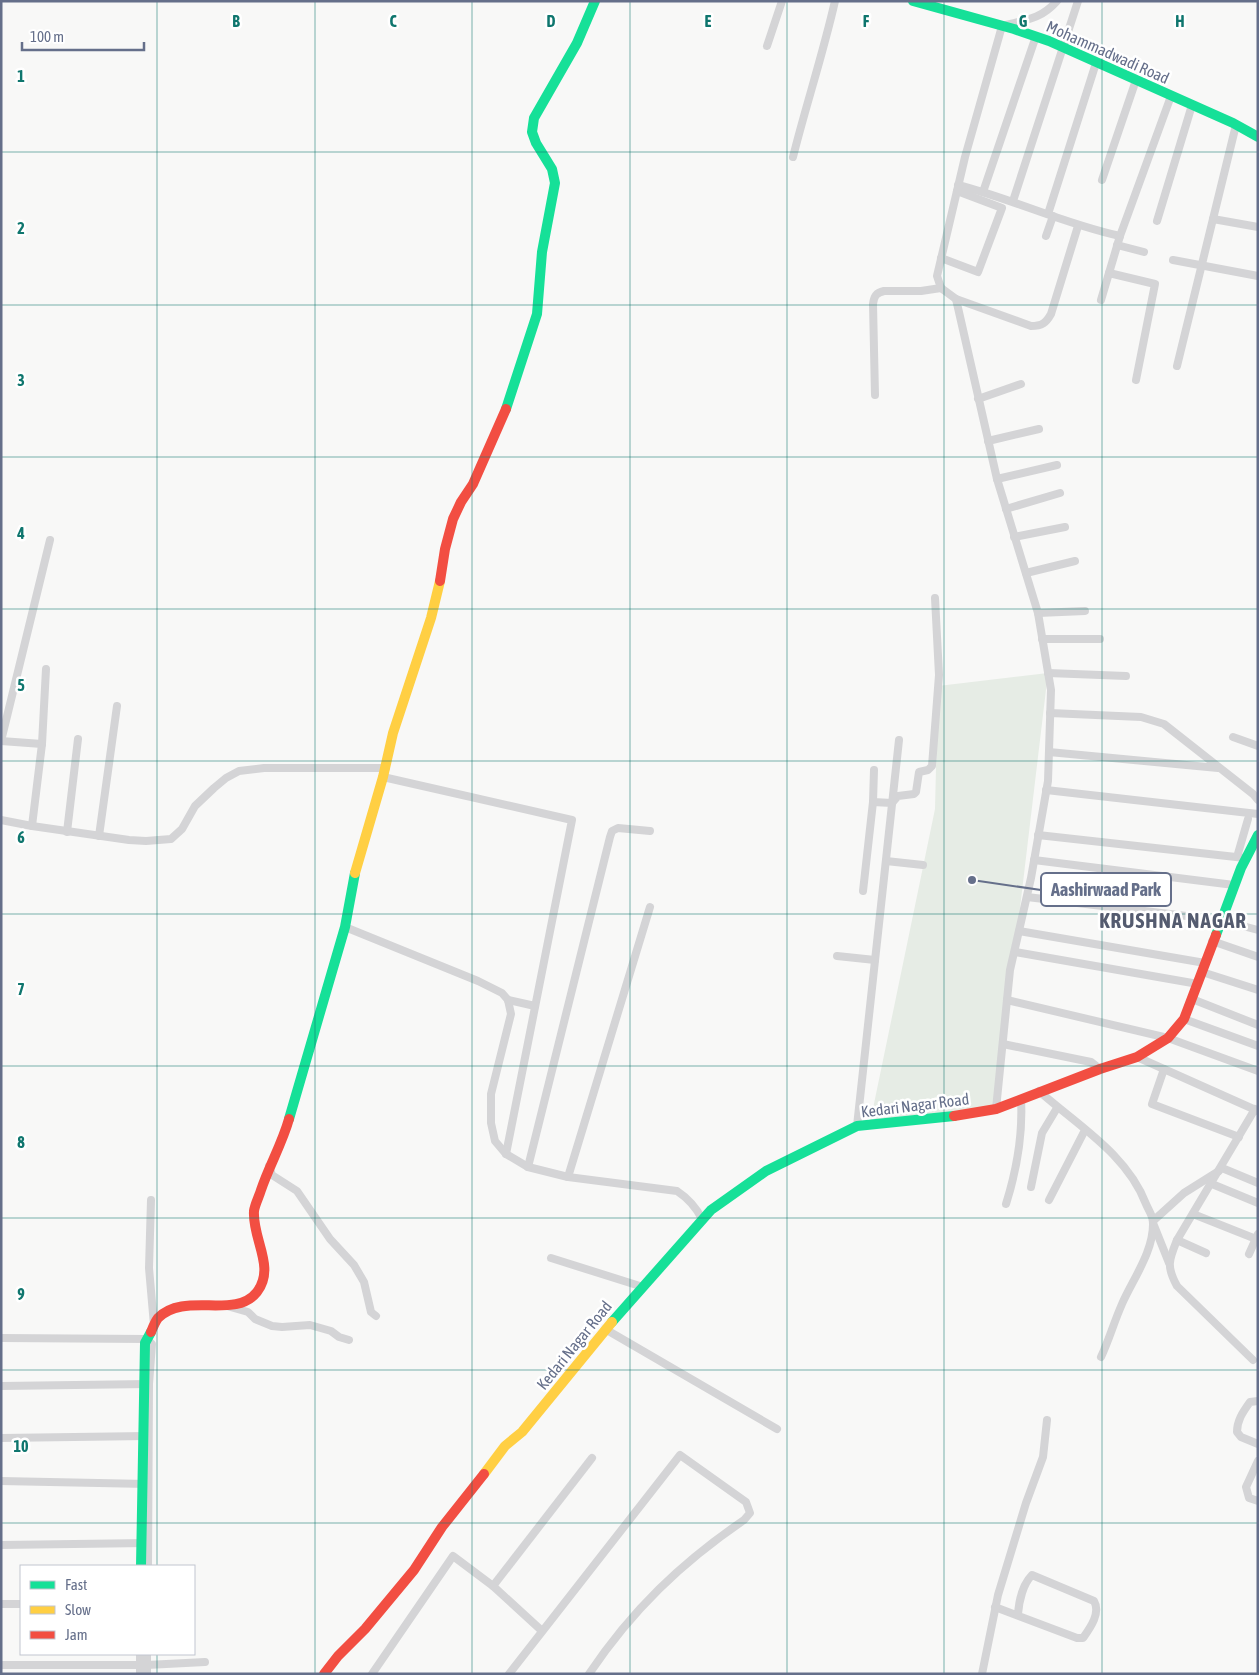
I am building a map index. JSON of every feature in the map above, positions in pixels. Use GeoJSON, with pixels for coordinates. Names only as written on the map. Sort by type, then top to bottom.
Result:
{"type":"FeatureCollection","features":[{"type":"Feature","properties":{"kind":"street"},"geometry":{"type":"LineString","coordinates":[[148,1565],[145,1543],[146,1384],[144,1344],[157,1319],[170,1310],[189,1305],[238,1304],[249,1300],[258,1290],[265,1274],[264,1259],[255,1229],[254,1210],[269,1166],[285,1133],[310,1052],[345,928],[352,882],[385,773],[393,734],[431,618],[453,518],[473,484],[510,400],[537,314],[542,252],[555,183],[552,169],[536,143],[532,132],[534,118],[577,43],[596,1]]}},
{"type":"Feature","properties":{"kind":"street"},"geometry":{"type":"LineString","coordinates":[[768,46],[782,1]]}},
{"type":"Feature","properties":{"kind":"street"},"geometry":{"type":"LineString","coordinates":[[793,157],[808,97],[823,52],[835,1]]}},
{"type":"Feature","properties":{"kind":"street","name":"Mohammadwadi Road"},"geometry":{"type":"LineString","coordinates":[[913,1],[946,6],[1036,36],[1236,125],[1258,137]]}},
{"type":"Feature","properties":{"kind":"street"},"geometry":{"type":"LineString","coordinates":[[1057,1],[1048,11],[1036,18],[1002,26],[941,258],[937,276],[941,288],[956,299],[1031,326],[1040,326],[1052,314],[1078,226]]}},
{"type":"Feature","properties":{"kind":"street"},"geometry":{"type":"LineString","coordinates":[[1013,201],[1078,1]]}},
{"type":"Feature","properties":{"kind":"street"},"geometry":{"type":"LineString","coordinates":[[984,192],[1036,36]]}},
{"type":"Feature","properties":{"kind":"street"},"geometry":{"type":"LineString","coordinates":[[1046,236],[1050,215],[1096,63]]}},
{"type":"Feature","properties":{"kind":"street"},"geometry":{"type":"LineString","coordinates":[[1102,180],[1136,80]]}},
{"type":"Feature","properties":{"kind":"street"},"geometry":{"type":"LineString","coordinates":[[1101,300],[1120,236],[1171,96]]}},
{"type":"Feature","properties":{"kind":"street"},"geometry":{"type":"LineString","coordinates":[[1157,221],[1192,105]]}},
{"type":"Feature","properties":{"kind":"street"},"geometry":{"type":"LineString","coordinates":[[1177,366],[1236,125]]}},
{"type":"Feature","properties":{"kind":"street"},"geometry":{"type":"LineString","coordinates":[[958,188],[984,192],[1078,226],[1120,236]]}},
{"type":"Feature","properties":{"kind":"street"},"geometry":{"type":"LineString","coordinates":[[941,258],[978,272],[1002,208],[958,188]]}},
{"type":"Feature","properties":{"kind":"street"},"geometry":{"type":"LineString","coordinates":[[1213,219],[1258,227]]}},
{"type":"Feature","properties":{"kind":"street"},"geometry":{"type":"LineString","coordinates":[[1117,245],[1144,252]]}},
{"type":"Feature","properties":{"kind":"street"},"geometry":{"type":"LineString","coordinates":[[1173,260],[1258,276]]}},
{"type":"Feature","properties":{"kind":"street"},"geometry":{"type":"LineString","coordinates":[[1109,273],[1155,284],[1136,380]]}},
{"type":"Feature","properties":{"kind":"street"},"geometry":{"type":"LineString","coordinates":[[876,395],[872,304],[874,297],[878,292],[884,291],[921,291],[941,288]]}},
{"type":"Feature","properties":{"kind":"street"},"geometry":{"type":"LineString","coordinates":[[956,299],[997,479],[1038,613],[1051,690],[1046,790],[1027,897],[1010,970],[996,1109]]}},
{"type":"Feature","properties":{"kind":"street"},"geometry":{"type":"LineString","coordinates":[[978,399],[1021,384]]}},
{"type":"Feature","properties":{"kind":"street"},"geometry":{"type":"LineString","coordinates":[[988,441],[1039,429]]}},
{"type":"Feature","properties":{"kind":"street"},"geometry":{"type":"LineString","coordinates":[[997,479],[1057,466]]}},
{"type":"Feature","properties":{"kind":"street"},"geometry":{"type":"LineString","coordinates":[[1006,508],[1060,493]]}},
{"type":"Feature","properties":{"kind":"street"},"geometry":{"type":"LineString","coordinates":[[1014,537],[1065,527]]}},
{"type":"Feature","properties":{"kind":"street"},"geometry":{"type":"LineString","coordinates":[[42,744],[1,741],[50,540]]}},
{"type":"Feature","properties":{"kind":"street"},"geometry":{"type":"LineString","coordinates":[[1026,573],[1074,561]]}},
{"type":"Feature","properties":{"kind":"street"},"geometry":{"type":"LineString","coordinates":[[892,803],[898,796],[914,794],[916,792],[919,772],[928,770],[932,766],[939,675],[935,598]]}},
{"type":"Feature","properties":{"kind":"street"},"geometry":{"type":"LineString","coordinates":[[1038,613],[1085,611]]}},
{"type":"Feature","properties":{"kind":"street"},"geometry":{"type":"LineString","coordinates":[[1042,640],[1100,640]]}},
{"type":"Feature","properties":{"kind":"street"},"geometry":{"type":"LineString","coordinates":[[32,826],[42,744],[46,669]]}},
{"type":"Feature","properties":{"kind":"street"},"geometry":{"type":"LineString","coordinates":[[1048,673],[1126,676]]}},
{"type":"Feature","properties":{"kind":"street"},"geometry":{"type":"LineString","coordinates":[[99,836],[117,706]]}},
{"type":"Feature","properties":{"kind":"street"},"geometry":{"type":"LineString","coordinates":[[1050,713],[1141,717],[1164,724],[1256,798]]}},
{"type":"Feature","properties":{"kind":"street"},"geometry":{"type":"LineString","coordinates":[[1233,737],[1258,746]]}},
{"type":"Feature","properties":{"kind":"street"},"geometry":{"type":"LineString","coordinates":[[67,832],[78,739]]}},
{"type":"Feature","properties":{"kind":"street"},"geometry":{"type":"LineString","coordinates":[[857,1126],[898,740]]}},
{"type":"Feature","properties":{"kind":"street"},"geometry":{"type":"LineString","coordinates":[[1049,752],[1218,768]]}},
{"type":"Feature","properties":{"kind":"street"},"geometry":{"type":"LineString","coordinates":[[1,820],[99,836],[146,841],[171,839],[182,829],[195,806],[214,788],[239,771],[264,768],[385,773],[572,820],[506,1154]]}},
{"type":"Feature","properties":{"kind":"street"},"geometry":{"type":"LineString","coordinates":[[863,891],[873,802],[874,770]]}},
{"type":"Feature","properties":{"kind":"street"},"geometry":{"type":"LineString","coordinates":[[1046,790],[1258,814]]}},
{"type":"Feature","properties":{"kind":"street"},"geometry":{"type":"LineString","coordinates":[[873,802],[892,803]]}},
{"type":"Feature","properties":{"kind":"street"},"geometry":{"type":"LineString","coordinates":[[1038,835],[1241,858],[1248,819]]}},
{"type":"Feature","properties":{"kind":"street"},"geometry":{"type":"LineString","coordinates":[[528,1167],[610,837],[612,832],[618,828],[650,831]]}},
{"type":"Feature","properties":{"kind":"street","name":"Kedari Nagar Road"},"geometry":{"type":"LineString","coordinates":[[324,1674],[338,1656],[365,1629],[414,1570],[442,1527],[505,1446],[522,1432],[606,1329],[710,1210],[766,1171],[857,1126],[870,1123],[935,1119],[996,1109],[1039,1091],[1137,1057],[1168,1038],[1184,1019],[1234,885],[1241,858],[1257,833]]}},
{"type":"Feature","properties":{"kind":"street"},"geometry":{"type":"LineString","coordinates":[[1034,860],[1234,885]]}},
{"type":"Feature","properties":{"kind":"street"},"geometry":{"type":"LineString","coordinates":[[886,861],[923,865]]}},
{"type":"Feature","properties":{"kind":"street"},"geometry":{"type":"LineString","coordinates":[[1027,897],[1220,920],[1258,930]]}},
{"type":"Feature","properties":{"kind":"street"},"geometry":{"type":"LineString","coordinates":[[568,1177],[650,907]]}},
{"type":"Feature","properties":{"kind":"street"},"geometry":{"type":"LineString","coordinates":[[345,928],[478,982],[502,993],[508,1000],[511,1014],[491,1094],[490,1123],[495,1141],[506,1154],[528,1167],[568,1177],[677,1191],[692,1203],[702,1219]]}},
{"type":"Feature","properties":{"kind":"street"},"geometry":{"type":"LineString","coordinates":[[1019,931],[1204,967],[1258,990]]}},
{"type":"Feature","properties":{"kind":"street"},"geometry":{"type":"LineString","coordinates":[[1212,941],[1258,957]]}},
{"type":"Feature","properties":{"kind":"street"},"geometry":{"type":"LineString","coordinates":[[1014,952],[1198,984]]}},
{"type":"Feature","properties":{"kind":"street"},"geometry":{"type":"LineString","coordinates":[[837,956],[875,960]]}},
{"type":"Feature","properties":{"kind":"street"},"geometry":{"type":"LineString","coordinates":[[1192,999],[1258,1025]]}},
{"type":"Feature","properties":{"kind":"street"},"geometry":{"type":"LineString","coordinates":[[508,1000],[535,1006]]}},
{"type":"Feature","properties":{"kind":"street"},"geometry":{"type":"LineString","coordinates":[[1007,1000],[1168,1038],[1258,1071]]}},
{"type":"Feature","properties":{"kind":"street"},"geometry":{"type":"LineString","coordinates":[[1184,1019],[1258,1046]]}},
{"type":"Feature","properties":{"kind":"street"},"geometry":{"type":"LineString","coordinates":[[1003,1044],[1091,1062],[1100,1069]]}},
{"type":"Feature","properties":{"kind":"street"},"geometry":{"type":"LineString","coordinates":[[1137,1057],[1256,1110],[1177,1240],[1169,1265]]}},
{"type":"Feature","properties":{"kind":"street"},"geometry":{"type":"LineString","coordinates":[[1164,1069],[1152,1104],[1239,1137]]}},
{"type":"Feature","properties":{"kind":"street"},"geometry":{"type":"LineString","coordinates":[[1039,1091],[1057,1108],[1094,1136],[1132,1177],[1144,1198],[1177,1286],[1253,1360]]}},
{"type":"Feature","properties":{"kind":"street"},"geometry":{"type":"LineString","coordinates":[[1006,1204],[1019,1152],[1022,1120],[1021,1099]]}},
{"type":"Feature","properties":{"kind":"street"},"geometry":{"type":"LineString","coordinates":[[1031,1187],[1042,1133],[1057,1108]]}},
{"type":"Feature","properties":{"kind":"street"},"geometry":{"type":"LineString","coordinates":[[1049,1200],[1084,1130]]}},
{"type":"Feature","properties":{"kind":"street"},"geometry":{"type":"LineString","coordinates":[[269,1166],[272,1174],[297,1191],[330,1239],[354,1265],[364,1282],[371,1312],[376,1316]]}},
{"type":"Feature","properties":{"kind":"street"},"geometry":{"type":"LineString","coordinates":[[1101,1357],[1116,1316],[1142,1263],[1150,1242],[1153,1222],[1184,1193],[1221,1169]]}},
{"type":"Feature","properties":{"kind":"street"},"geometry":{"type":"LineString","coordinates":[[1221,1169],[1258,1183]]}},
{"type":"Feature","properties":{"kind":"street"},"geometry":{"type":"LineString","coordinates":[[1212,1184],[1258,1203]]}},
{"type":"Feature","properties":{"kind":"street"},"geometry":{"type":"LineString","coordinates":[[151,1200],[149,1268],[154,1326]]}},
{"type":"Feature","properties":{"kind":"street"},"geometry":{"type":"LineString","coordinates":[[1193,1214],[1257,1237],[1250,1254]]}},
{"type":"Feature","properties":{"kind":"street"},"geometry":{"type":"LineString","coordinates":[[1177,1240],[1206,1253]]}},
{"type":"Feature","properties":{"kind":"street"},"geometry":{"type":"LineString","coordinates":[[550,1258],[643,1286]]}},
{"type":"Feature","properties":{"kind":"street"},"geometry":{"type":"LineString","coordinates":[[219,1304],[248,1312],[255,1319],[272,1326],[310,1325],[331,1331],[339,1337],[349,1340]]}},
{"type":"Feature","properties":{"kind":"street"},"geometry":{"type":"LineString","coordinates":[[606,1329],[777,1429]]}},
{"type":"Feature","properties":{"kind":"street"},"geometry":{"type":"LineString","coordinates":[[1,1338],[147,1339]]}},
{"type":"Feature","properties":{"kind":"street"},"geometry":{"type":"LineString","coordinates":[[1,1386],[146,1384]]}},
{"type":"Feature","properties":{"kind":"street"},"geometry":{"type":"LineString","coordinates":[[1258,1401],[1250,1402],[1237,1424],[1236,1432],[1241,1437],[1258,1444]]}},
{"type":"Feature","properties":{"kind":"street"},"geometry":{"type":"LineString","coordinates":[[982,1674],[995,1606],[1020,1522],[1043,1457],[1047,1420]]}},
{"type":"Feature","properties":{"kind":"street"},"geometry":{"type":"LineString","coordinates":[[1,1438],[146,1436]]}},
{"type":"Feature","properties":{"kind":"street"},"geometry":{"type":"LineString","coordinates":[[509,1674],[680,1455],[746,1502],[750,1513],[744,1520],[667,1580],[646,1601],[609,1645],[589,1674]]}},
{"type":"Feature","properties":{"kind":"street"},"geometry":{"type":"LineString","coordinates":[[493,1586],[592,1458]]}},
{"type":"Feature","properties":{"kind":"street"},"geometry":{"type":"LineString","coordinates":[[1258,1461],[1246,1487],[1249,1498],[1258,1501]]}},
{"type":"Feature","properties":{"kind":"street"},"geometry":{"type":"LineString","coordinates":[[1,1481],[145,1484]]}},
{"type":"Feature","properties":{"kind":"street"},"geometry":{"type":"LineString","coordinates":[[1,1545],[145,1543]]}},
{"type":"Feature","properties":{"kind":"street"},"geometry":{"type":"LineString","coordinates":[[141,1565],[145,1543]]}},
{"type":"Feature","properties":{"kind":"street"},"geometry":{"type":"LineString","coordinates":[[372,1674],[453,1556],[493,1586],[542,1630]]}},
{"type":"Feature","properties":{"kind":"street"},"geometry":{"type":"LineString","coordinates":[[995,1606],[1077,1638],[1083,1638],[1097,1610],[1094,1601],[1032,1575],[1027,1580],[1019,1604],[1018,1614]]}},
{"type":"Feature","properties":{"kind":"street"},"geometry":{"type":"LineString","coordinates":[[1,1604],[20,1604]]}},
{"type":"Feature","properties":{"kind":"street"},"geometry":{"type":"LineString","coordinates":[[140,1655],[146,1674]]}},
{"type":"Feature","properties":{"kind":"street"},"geometry":{"type":"LineString","coordinates":[[140,1674],[147,1655]]}},
{"type":"Feature","properties":{"kind":"street"},"geometry":{"type":"LineString","coordinates":[[1,1665],[204,1662]]}},
{"type":"Feature","properties":{"kind":"street"},"geometry":{"type":"LineString","coordinates":[[34,1665],[34,1674]]}},
{"type":"Feature","properties":{"kind":"shaded area"},"geometry":{"type":"Polygon","coordinates":[[[1048,673],[996,1109],[870,1123],[935,809],[938,686],[1048,673]]]}},
{"type":"Feature","properties":{"kind":"traffic: fast"},"geometry":{"type":"LineString","coordinates":[[506,409],[537,314],[542,252],[555,183],[552,169],[536,143],[532,132],[534,118],[577,43],[595,1]]}},
{"type":"Feature","properties":{"kind":"traffic: fast"},"geometry":{"type":"LineString","coordinates":[[913,1],[1014,29],[1049,41],[1233,123],[1258,137]]}},
{"type":"Feature","properties":{"kind":"traffic: fast"},"geometry":{"type":"LineString","coordinates":[[1216,935],[1241,868],[1258,835]]}},
{"type":"Feature","properties":{"kind":"traffic: fast"},"geometry":{"type":"LineString","coordinates":[[289,1119],[345,927],[355,873]]}},
{"type":"Feature","properties":{"kind":"traffic: fast"},"geometry":{"type":"LineString","coordinates":[[612,1322],[711,1210],[766,1171],[857,1126],[954,1116]]}},
{"type":"Feature","properties":{"kind":"traffic: fast"},"geometry":{"type":"LineString","coordinates":[[141,1565],[145,1343],[151,1332]]}},
{"type":"Feature","properties":{"kind":"traffic: slow"},"geometry":{"type":"LineString","coordinates":[[355,873],[383,777],[393,733],[431,618],[440,581]]}},
{"type":"Feature","properties":{"kind":"traffic: slow"},"geometry":{"type":"LineString","coordinates":[[484,1474],[505,1446],[522,1432],[612,1322]]}},
{"type":"Feature","properties":{"kind":"traffic: jam"},"geometry":{"type":"LineString","coordinates":[[440,581],[445,549],[453,519],[473,484],[506,409]]}},
{"type":"Feature","properties":{"kind":"traffic: jam"},"geometry":{"type":"LineString","coordinates":[[954,1116],[996,1109],[1100,1069],[1137,1057],[1168,1038],[1184,1019],[1216,935]]}},
{"type":"Feature","properties":{"kind":"traffic: jam"},"geometry":{"type":"LineString","coordinates":[[151,1332],[158,1318],[169,1310],[182,1306],[236,1304],[248,1300],[257,1292],[262,1282],[264,1263],[256,1232],[254,1211],[289,1119]]}},
{"type":"Feature","properties":{"kind":"traffic: jam"},"geometry":{"type":"LineString","coordinates":[[324,1674],[338,1656],[365,1629],[414,1570],[442,1527],[484,1474]]}},
{"type":"Feature","properties":{"kind":"place","name":"Aashirwaad Park"},"geometry":{"type":"Point","coordinates":[972,880]}},
{"type":"Feature","properties":{"kind":"district","name":"KRUSHNA NAGAR"},"geometry":{"type":"Point","coordinates":[1173,921]}}]}
